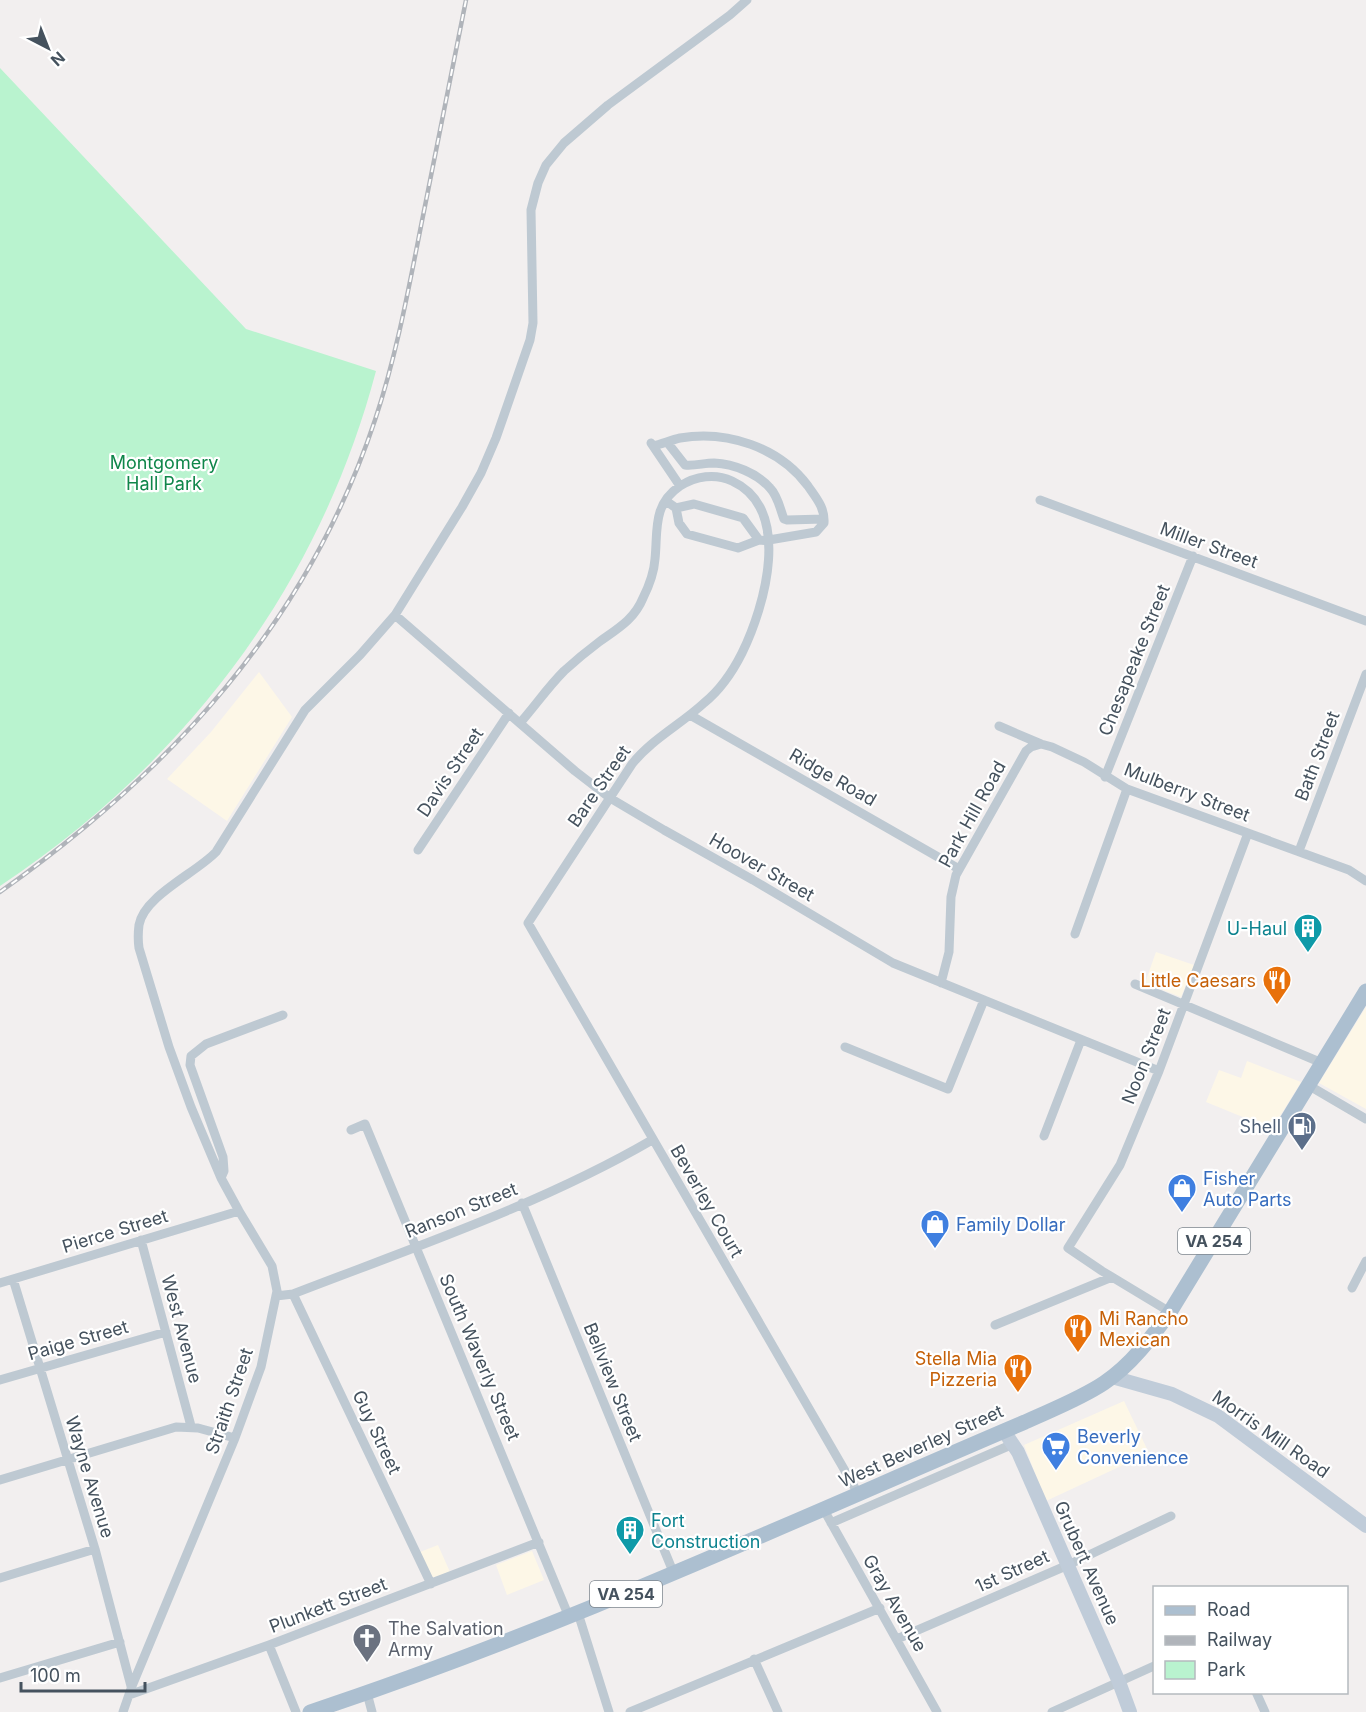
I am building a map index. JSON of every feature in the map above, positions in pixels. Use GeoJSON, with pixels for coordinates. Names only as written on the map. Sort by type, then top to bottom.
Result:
{"type":"FeatureCollection","features":[{"type":"Feature","properties":{"kind":"main road","name":"West Beverley Street"},"geometry":{"type":"LineString","coordinates":[[310,1712],[493,1648],[674,1574],[828,1516],[859,1495],[1008,1438],[1112,1377],[1144,1346],[1170,1312],[1366,991]]}},
{"type":"Feature","properties":{"kind":"street"},"geometry":{"type":"LineString","coordinates":[[395,615],[477,479],[496,438],[520,373],[533,323],[531,210],[538,183],[546,165],[564,143],[587,122],[747,0]]}},
{"type":"Feature","properties":{"kind":"street"},"geometry":{"type":"LineString","coordinates":[[520,723],[562,673],[635,614],[645,594],[653,571],[656,522],[666,501],[680,486],[651,444],[680,438],[710,436],[743,441],[766,450],[790,467],[806,484],[823,508],[824,519],[821,528],[816,532],[766,540],[738,548],[687,534],[679,523],[676,508],[666,501]]}},
{"type":"Feature","properties":{"kind":"street"},"geometry":{"type":"LineString","coordinates":[[667,442],[685,465],[713,463],[743,469],[755,476],[771,488],[784,519],[824,519]]}},
{"type":"Feature","properties":{"kind":"street","name":"Bare Street"},"geometry":{"type":"LineString","coordinates":[[528,923],[639,755],[711,697],[742,652],[756,619],[764,588],[768,526],[761,507],[750,492],[735,482],[720,477],[704,477],[680,486]]}},
{"type":"Feature","properties":{"kind":"street","name":"Miller Street"},"geometry":{"type":"LineString","coordinates":[[1040,500],[1366,621]]}},
{"type":"Feature","properties":{"kind":"street"},"geometry":{"type":"LineString","coordinates":[[676,508],[691,504],[743,518],[766,540]]}},
{"type":"Feature","properties":{"kind":"street","name":"Chesapeake Street"},"geometry":{"type":"LineString","coordinates":[[1105,777],[1193,556]]}},
{"type":"Feature","properties":{"kind":"street","name":"Hoover Street"},"geometry":{"type":"LineString","coordinates":[[395,615],[575,771],[610,798],[884,958],[1159,1071]]}},
{"type":"Feature","properties":{"kind":"street","name":"Straith Street"},"geometry":{"type":"LineString","coordinates":[[123,1712],[235,1438],[261,1367],[277,1282],[272,1266],[221,1178],[169,1047],[141,956],[138,932],[141,917],[153,901],[216,852],[305,710],[360,655],[395,615]]}},
{"type":"Feature","properties":{"kind":"street","name":"Bath Street"},"geometry":{"type":"LineString","coordinates":[[1299,851],[1366,674]]}},
{"type":"Feature","properties":{"kind":"street","name":"Davis Street"},"geometry":{"type":"LineString","coordinates":[[418,850],[509,713]]}},
{"type":"Feature","properties":{"kind":"street","name":"Ridge Road"},"geometry":{"type":"LineString","coordinates":[[690,714],[959,869]]}},
{"type":"Feature","properties":{"kind":"street","name":"Mulberry Street"},"geometry":{"type":"LineString","coordinates":[[999,726],[1084,762],[1127,789],[1349,870],[1366,881]]}},
{"type":"Feature","properties":{"kind":"street","name":"Park Hill Road"},"geometry":{"type":"LineString","coordinates":[[941,983],[949,952],[951,894],[959,869],[1026,752],[1031,747],[1041,744]]}},
{"type":"Feature","properties":{"kind":"street"},"geometry":{"type":"LineString","coordinates":[[1075,934],[1127,789]]}},
{"type":"Feature","properties":{"kind":"street","name":"Noon Street"},"geometry":{"type":"LineString","coordinates":[[1112,1277],[1068,1248],[1120,1165],[1159,1071],[1248,833]]}},
{"type":"Feature","properties":{"kind":"street","name":"Beverley Court"},"geometry":{"type":"LineString","coordinates":[[528,923],[859,1495]]}},
{"type":"Feature","properties":{"kind":"street"},"geometry":{"type":"LineString","coordinates":[[1135,984],[1322,1063]]}},
{"type":"Feature","properties":{"kind":"street"},"geometry":{"type":"LineString","coordinates":[[845,1047],[948,1089],[984,1000]]}},
{"type":"Feature","properties":{"kind":"street"},"geometry":{"type":"LineString","coordinates":[[221,1178],[224,1165],[220,1144],[190,1065],[191,1056],[206,1044],[283,1015]]}},
{"type":"Feature","properties":{"kind":"street"},"geometry":{"type":"LineString","coordinates":[[1044,1136],[1081,1040]]}},
{"type":"Feature","properties":{"kind":"street"},"geometry":{"type":"LineString","coordinates":[[1308,1084],[1366,1119]]}},
{"type":"Feature","properties":{"kind":"street","name":"South Waverly Street"},"geometry":{"type":"LineString","coordinates":[[351,1130],[364,1124],[539,1542],[573,1615],[609,1712]]}},
{"type":"Feature","properties":{"kind":"street","name":"Ranson Street"},"geometry":{"type":"LineString","coordinates":[[276,1296],[293,1294],[522,1203],[603,1168],[652,1140]]}},
{"type":"Feature","properties":{"kind":"street","name":"Bellview Street"},"geometry":{"type":"LineString","coordinates":[[522,1203],[674,1574]]}},
{"type":"Feature","properties":{"kind":"street","name":"Pierce Street"},"geometry":{"type":"LineString","coordinates":[[0,1283],[239,1211]]}},
{"type":"Feature","properties":{"kind":"street","name":"West Avenue"},"geometry":{"type":"LineString","coordinates":[[141,1240],[191,1426]]}},
{"type":"Feature","properties":{"kind":"street"},"geometry":{"type":"LineString","coordinates":[[1352,1288],[1366,1261]]}},
{"type":"Feature","properties":{"kind":"street"},"geometry":{"type":"LineString","coordinates":[[995,1325],[1112,1277],[1170,1312]]}},
{"type":"Feature","properties":{"kind":"street","name":"Wayne Avenue"},"geometry":{"type":"LineString","coordinates":[[13,1279],[95,1550],[120,1642],[130,1691]]}},
{"type":"Feature","properties":{"kind":"street","name":"Guy Street"},"geometry":{"type":"LineString","coordinates":[[293,1294],[431,1584]]}},
{"type":"Feature","properties":{"kind":"street","name":"Paige Street"},"geometry":{"type":"LineString","coordinates":[[0,1380],[166,1332]]}},
{"type":"Feature","properties":{"kind":"street","name":"Morris Mill Road"},"geometry":{"type":"LineString","coordinates":[[1112,1377],[1172,1394],[1218,1416],[1366,1526]]}},
{"type":"Feature","properties":{"kind":"street"},"geometry":{"type":"LineString","coordinates":[[0,1480],[176,1427],[191,1426],[235,1438]]}},
{"type":"Feature","properties":{"kind":"street","name":"West Beverley Street"},"geometry":{"type":"LineString","coordinates":[[828,1516],[1008,1438]]}},
{"type":"Feature","properties":{"kind":"street","name":"Grubert Avenue"},"geometry":{"type":"LineString","coordinates":[[1008,1438],[1018,1452],[1068,1564],[1130,1712]]}},
{"type":"Feature","properties":{"kind":"street","name":"Gray Avenue"},"geometry":{"type":"LineString","coordinates":[[828,1516],[936,1712]]}},
{"type":"Feature","properties":{"kind":"street","name":"1st Street"},"geometry":{"type":"LineString","coordinates":[[897,1639],[1171,1516]]}},
{"type":"Feature","properties":{"kind":"street","name":"Plunkett Street"},"geometry":{"type":"LineString","coordinates":[[130,1691],[269,1645],[539,1542]]}},
{"type":"Feature","properties":{"kind":"street"},"geometry":{"type":"LineString","coordinates":[[0,1578],[95,1550]]}},
{"type":"Feature","properties":{"kind":"street"},"geometry":{"type":"LineString","coordinates":[[630,1712],[879,1608]]}},
{"type":"Feature","properties":{"kind":"street"},"geometry":{"type":"LineString","coordinates":[[0,1678],[120,1642]]}},
{"type":"Feature","properties":{"kind":"street"},"geometry":{"type":"LineString","coordinates":[[269,1645],[296,1712]]}},
{"type":"Feature","properties":{"kind":"street"},"geometry":{"type":"LineString","coordinates":[[754,1659],[778,1712]]}},
{"type":"Feature","properties":{"kind":"street"},"geometry":{"type":"LineString","coordinates":[[1052,1712],[1153,1667]]}},
{"type":"Feature","properties":{"kind":"street"},"geometry":{"type":"LineString","coordinates":[[367,1693],[372,1712]]}},
{"type":"Feature","properties":{"kind":"street"},"geometry":{"type":"LineString","coordinates":[[1257,1694],[1265,1712]]}},
{"type":"Feature","properties":{"kind":"shaded area"},"geometry":{"type":"Polygon","coordinates":[[[259,672],[292,717],[227,821],[167,779],[211,732],[259,672]]]}},
{"type":"Feature","properties":{"kind":"shaded area"},"geometry":{"type":"Polygon","coordinates":[[[1156,952],[1194,965],[1181,997],[1145,983],[1156,952]]]}},
{"type":"Feature","properties":{"kind":"shaded area"},"geometry":{"type":"Polygon","coordinates":[[[1366,1007],[1366,1109],[1319,1083],[1366,1007]]]}},
{"type":"Feature","properties":{"kind":"shaded area"},"geometry":{"type":"Polygon","coordinates":[[[1247,1061],[1301,1082],[1272,1129],[1206,1102],[1219,1070],[1241,1078],[1247,1061]]]}},
{"type":"Feature","properties":{"kind":"shaded area"},"geometry":{"type":"Polygon","coordinates":[[[1124,1401],[1149,1453],[1046,1501],[1024,1445],[1124,1401]]]}},
{"type":"Feature","properties":{"kind":"shaded area"},"geometry":{"type":"Polygon","coordinates":[[[438,1545],[450,1572],[432,1578],[420,1552],[438,1545]]]}},
{"type":"Feature","properties":{"kind":"shaded area"},"geometry":{"type":"Polygon","coordinates":[[[532,1551],[544,1580],[507,1595],[496,1565],[532,1551]]]}},
{"type":"Feature","properties":{"kind":"green space","name":"Montgomery Hall Park"},"geometry":{"type":"Polygon","coordinates":[[[0,68],[246,329],[376,371],[351,450],[319,525],[281,596],[236,663],[185,726],[129,784],[67,837],[0,886],[0,68]]]}},
{"type":"Feature","properties":{"kind":"railway"},"geometry":{"type":"LineString","coordinates":[[0,892],[121,796],[176,743],[226,686],[272,626],[312,562],[347,493],[375,420],[389,372],[406,300],[466,0]]}},
{"type":"Feature","properties":{"kind":"place","name":"U-Haul"},"geometry":{"type":"Point","coordinates":[1308,954]}},
{"type":"Feature","properties":{"kind":"place","name":"Little Caesars"},"geometry":{"type":"Point","coordinates":[1277,1006]}},
{"type":"Feature","properties":{"kind":"place","name":"Shell"},"geometry":{"type":"Point","coordinates":[1302,1152]}},
{"type":"Feature","properties":{"kind":"place","name":"Fisher Auto Parts"},"geometry":{"type":"Point","coordinates":[1182,1214]}},
{"type":"Feature","properties":{"kind":"place","name":"Family Dollar"},"geometry":{"type":"Point","coordinates":[935,1250]}},
{"type":"Feature","properties":{"kind":"place","name":"Mi Rancho Mexican"},"geometry":{"type":"Point","coordinates":[1078,1354]}},
{"type":"Feature","properties":{"kind":"place","name":"Stella Mia Pizzeria"},"geometry":{"type":"Point","coordinates":[1018,1394]}},
{"type":"Feature","properties":{"kind":"place","name":"Beverly Convenience"},"geometry":{"type":"Point","coordinates":[1056,1472]}},
{"type":"Feature","properties":{"kind":"place","name":"Fort Construction"},"geometry":{"type":"Point","coordinates":[630,1556]}},
{"type":"Feature","properties":{"kind":"place","name":"The Salvation Army"},"geometry":{"type":"Point","coordinates":[367,1664]}}]}
